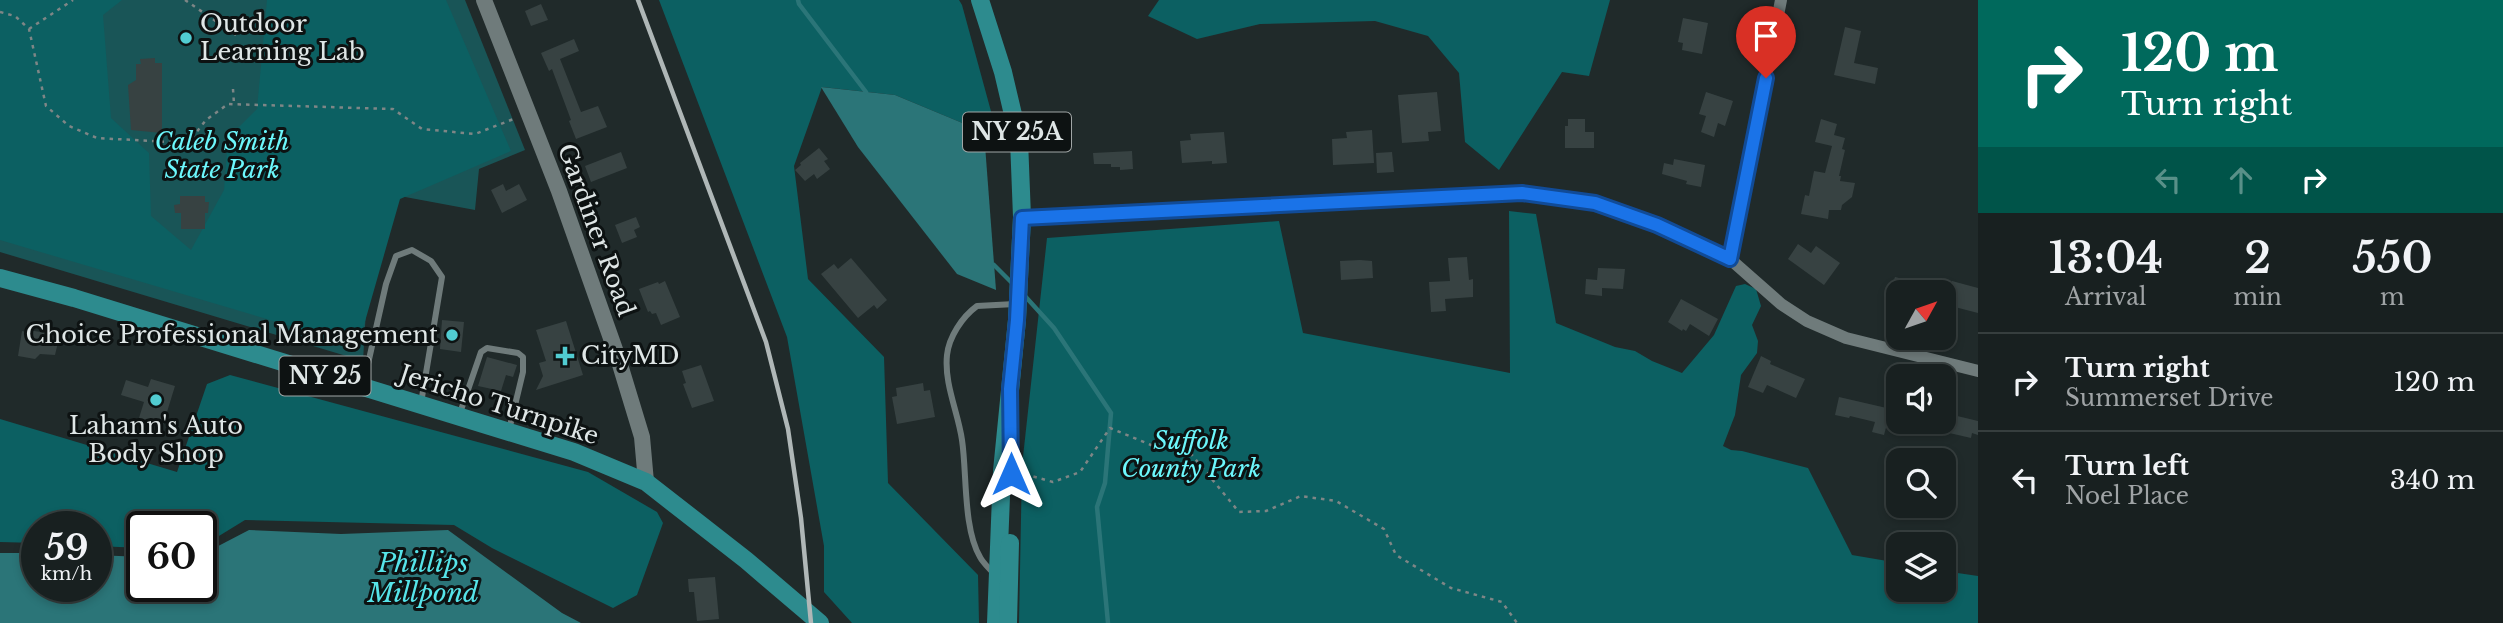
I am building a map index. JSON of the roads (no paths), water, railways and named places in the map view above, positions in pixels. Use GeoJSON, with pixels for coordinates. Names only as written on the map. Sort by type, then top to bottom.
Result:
{"type":"FeatureCollection","features":[{"type":"Feature","properties":{"kind":"main road","name":"Gardiner Road"},"geometry":{"type":"LineString","coordinates":[[484,0],[529,113],[618,358],[642,437],[646,482]]}},
{"type":"Feature","properties":{"kind":"main road","name":"NY 25A"},"geometry":{"type":"LineString","coordinates":[[980,0],[1003,72],[1019,140],[1022,218],[1017,312],[1002,471],[996,623]]}},
{"type":"Feature","properties":{"kind":"main road","name":"Jericho Turnpike"},"geometry":{"type":"LineString","coordinates":[[0,278],[74,298],[574,452],[646,482],[746,560],[820,623]]}},
{"type":"Feature","properties":{"kind":"main road","name":"NY 25A"},"geometry":{"type":"LineString","coordinates":[[1008,623],[1012,446],[1010,389]]}},
{"type":"Feature","properties":{"kind":"street"},"geometry":{"type":"LineString","coordinates":[[1730,259],[1781,0]]}},
{"type":"Feature","properties":{"kind":"street"},"geometry":{"type":"LineString","coordinates":[[1022,218],[1522,193],[1595,203],[1657,225],[1730,259],[1781,304],[1807,321],[1846,338],[1978,371]]}},
{"type":"Feature","properties":{"kind":"lane"},"geometry":{"type":"LineString","coordinates":[[363,387],[386,284],[396,256],[412,250],[431,261],[442,277],[420,405]]}},
{"type":"Feature","properties":{"kind":"lane"},"geometry":{"type":"LineString","coordinates":[[997,577],[980,556],[973,537],[962,439],[946,376],[947,352],[959,324],[977,306],[1017,312]]}},
{"type":"Feature","properties":{"kind":"lane"},"geometry":{"type":"LineString","coordinates":[[459,417],[481,352],[487,348],[518,353],[523,357],[523,372],[509,432]]}},
{"type":"Feature","properties":{"kind":"water"},"geometry":{"type":"Polygon","coordinates":[[[821,87],[895,95],[984,132],[996,290],[957,274],[858,147],[821,87]]]}},
{"type":"Feature","properties":{"kind":"water","name":"Phillips Millpond"},"geometry":{"type":"Polygon","coordinates":[[[249,530],[341,534],[448,530],[562,613],[581,623],[0,623],[0,553],[21,553],[21,602],[112,602],[112,556],[126,556],[126,602],[217,602],[217,547],[249,530]]]}},
{"type":"Feature","properties":{"kind":"waterway"},"geometry":{"type":"LineString","coordinates":[[798,0],[866,92]]}},
{"type":"Feature","properties":{"kind":"waterway"},"geometry":{"type":"LineString","coordinates":[[994,265],[1013,284]]}},
{"type":"Feature","properties":{"kind":"waterway"},"geometry":{"type":"LineString","coordinates":[[1024,295],[1054,328],[1111,413],[1105,483],[1097,507],[1108,623]]}},
{"type":"Feature","properties":{"kind":"railway"},"geometry":{"type":"LineString","coordinates":[[638,0],[766,342],[788,429],[801,518],[811,623]]}},
{"type":"Feature","properties":{"kind":"place","name":"Outdoor Learning Lab"},"geometry":{"type":"Point","coordinates":[186,38]}},
{"type":"Feature","properties":{"kind":"place","name":"Choice Professional Management"},"geometry":{"type":"Point","coordinates":[452,335]}},
{"type":"Feature","properties":{"kind":"place","name":"CityMD"},"geometry":{"type":"Point","coordinates":[565,356]}},
{"type":"Feature","properties":{"kind":"place","name":"Lahann's Auto Body Shop"},"geometry":{"type":"Point","coordinates":[156,400]}},
{"type":"Feature","properties":{"kind":"park label","name":"Caleb Smith State Park"},"geometry":{"type":"Point","coordinates":[222,156]}},
{"type":"Feature","properties":{"kind":"park label","name":"Suffolk County Park"},"geometry":{"type":"Point","coordinates":[1191,455]}}]}
